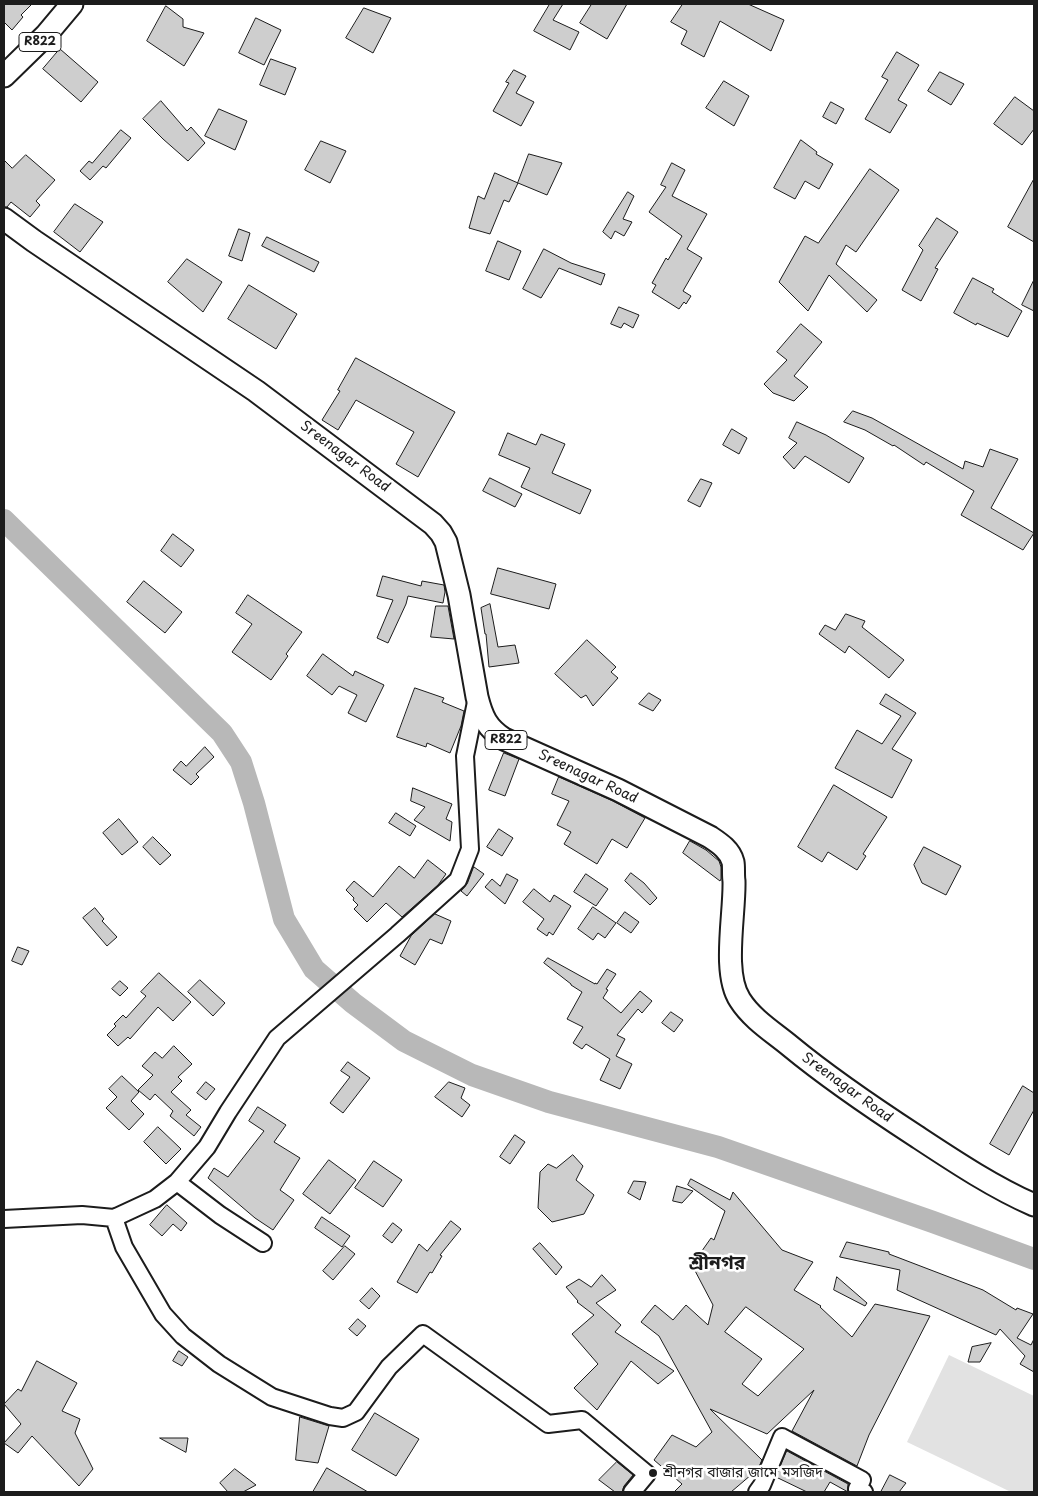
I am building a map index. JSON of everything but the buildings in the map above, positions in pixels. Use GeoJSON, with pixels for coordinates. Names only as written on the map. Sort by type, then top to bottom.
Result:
{"type":"FeatureCollection","features":[{"type":"Feature","properties":{"kind":"main road","name":"R822"},"geometry":{"type":"LineString","coordinates":[[4,76],[46,35],[72,4]]}},
{"type":"Feature","properties":{"kind":"main road","name":"Sreenagar Road"},"geometry":{"type":"LineString","coordinates":[[4,219],[256,391],[433,524],[446,542],[459,595],[477,697],[486,723],[504,739],[618,790],[710,838],[729,852],[733,862],[734,890],[730,957],[733,988],[751,1014],[816,1067],[879,1112],[944,1154],[1018,1198],[1034,1205]]}},
{"type":"Feature","properties":{"kind":"street"},"geometry":{"type":"LineString","coordinates":[[4,1219],[82,1215],[114,1218],[155,1199],[177,1182],[207,1147],[277,1038],[458,880],[470,848],[465,756],[477,697]]}},
{"type":"Feature","properties":{"kind":"street"},"geometry":{"type":"LineString","coordinates":[[177,1182],[263,1243]]}},
{"type":"Feature","properties":{"kind":"street"},"geometry":{"type":"LineString","coordinates":[[114,1218],[124,1247],[163,1314],[183,1336],[219,1364],[272,1397],[330,1416],[343,1418],[356,1412],[389,1367],[424,1334],[548,1424],[582,1420],[647,1474],[632,1492]]}},
{"type":"Feature","properties":{"kind":"street"},"geometry":{"type":"LineString","coordinates":[[757,1492],[762,1485],[782,1437],[862,1480],[857,1489],[864,1492]]}},
{"type":"Feature","properties":{"kind":"shaded area"},"geometry":{"type":"Polygon","coordinates":[[[949,1355],[1034,1396],[1034,1492],[1011,1492],[907,1442],[949,1355]]]}},
{"type":"Feature","properties":{"kind":"waterway"},"geometry":{"type":"LineString","coordinates":[[4,520],[222,733],[241,762],[254,803],[284,919],[314,969],[353,1003],[404,1041],[472,1075],[549,1102],[718,1147],[1034,1259]]}},
{"type":"Feature","properties":{"kind":"place","name":"শ্রীনগর বাজার জামে মসজিদ"},"geometry":{"type":"Point","coordinates":[653,1473]}},
{"type":"Feature","properties":{"kind":"district","name":"শ্রীনগর"},"geometry":{"type":"Point","coordinates":[717,1264]}}]}
